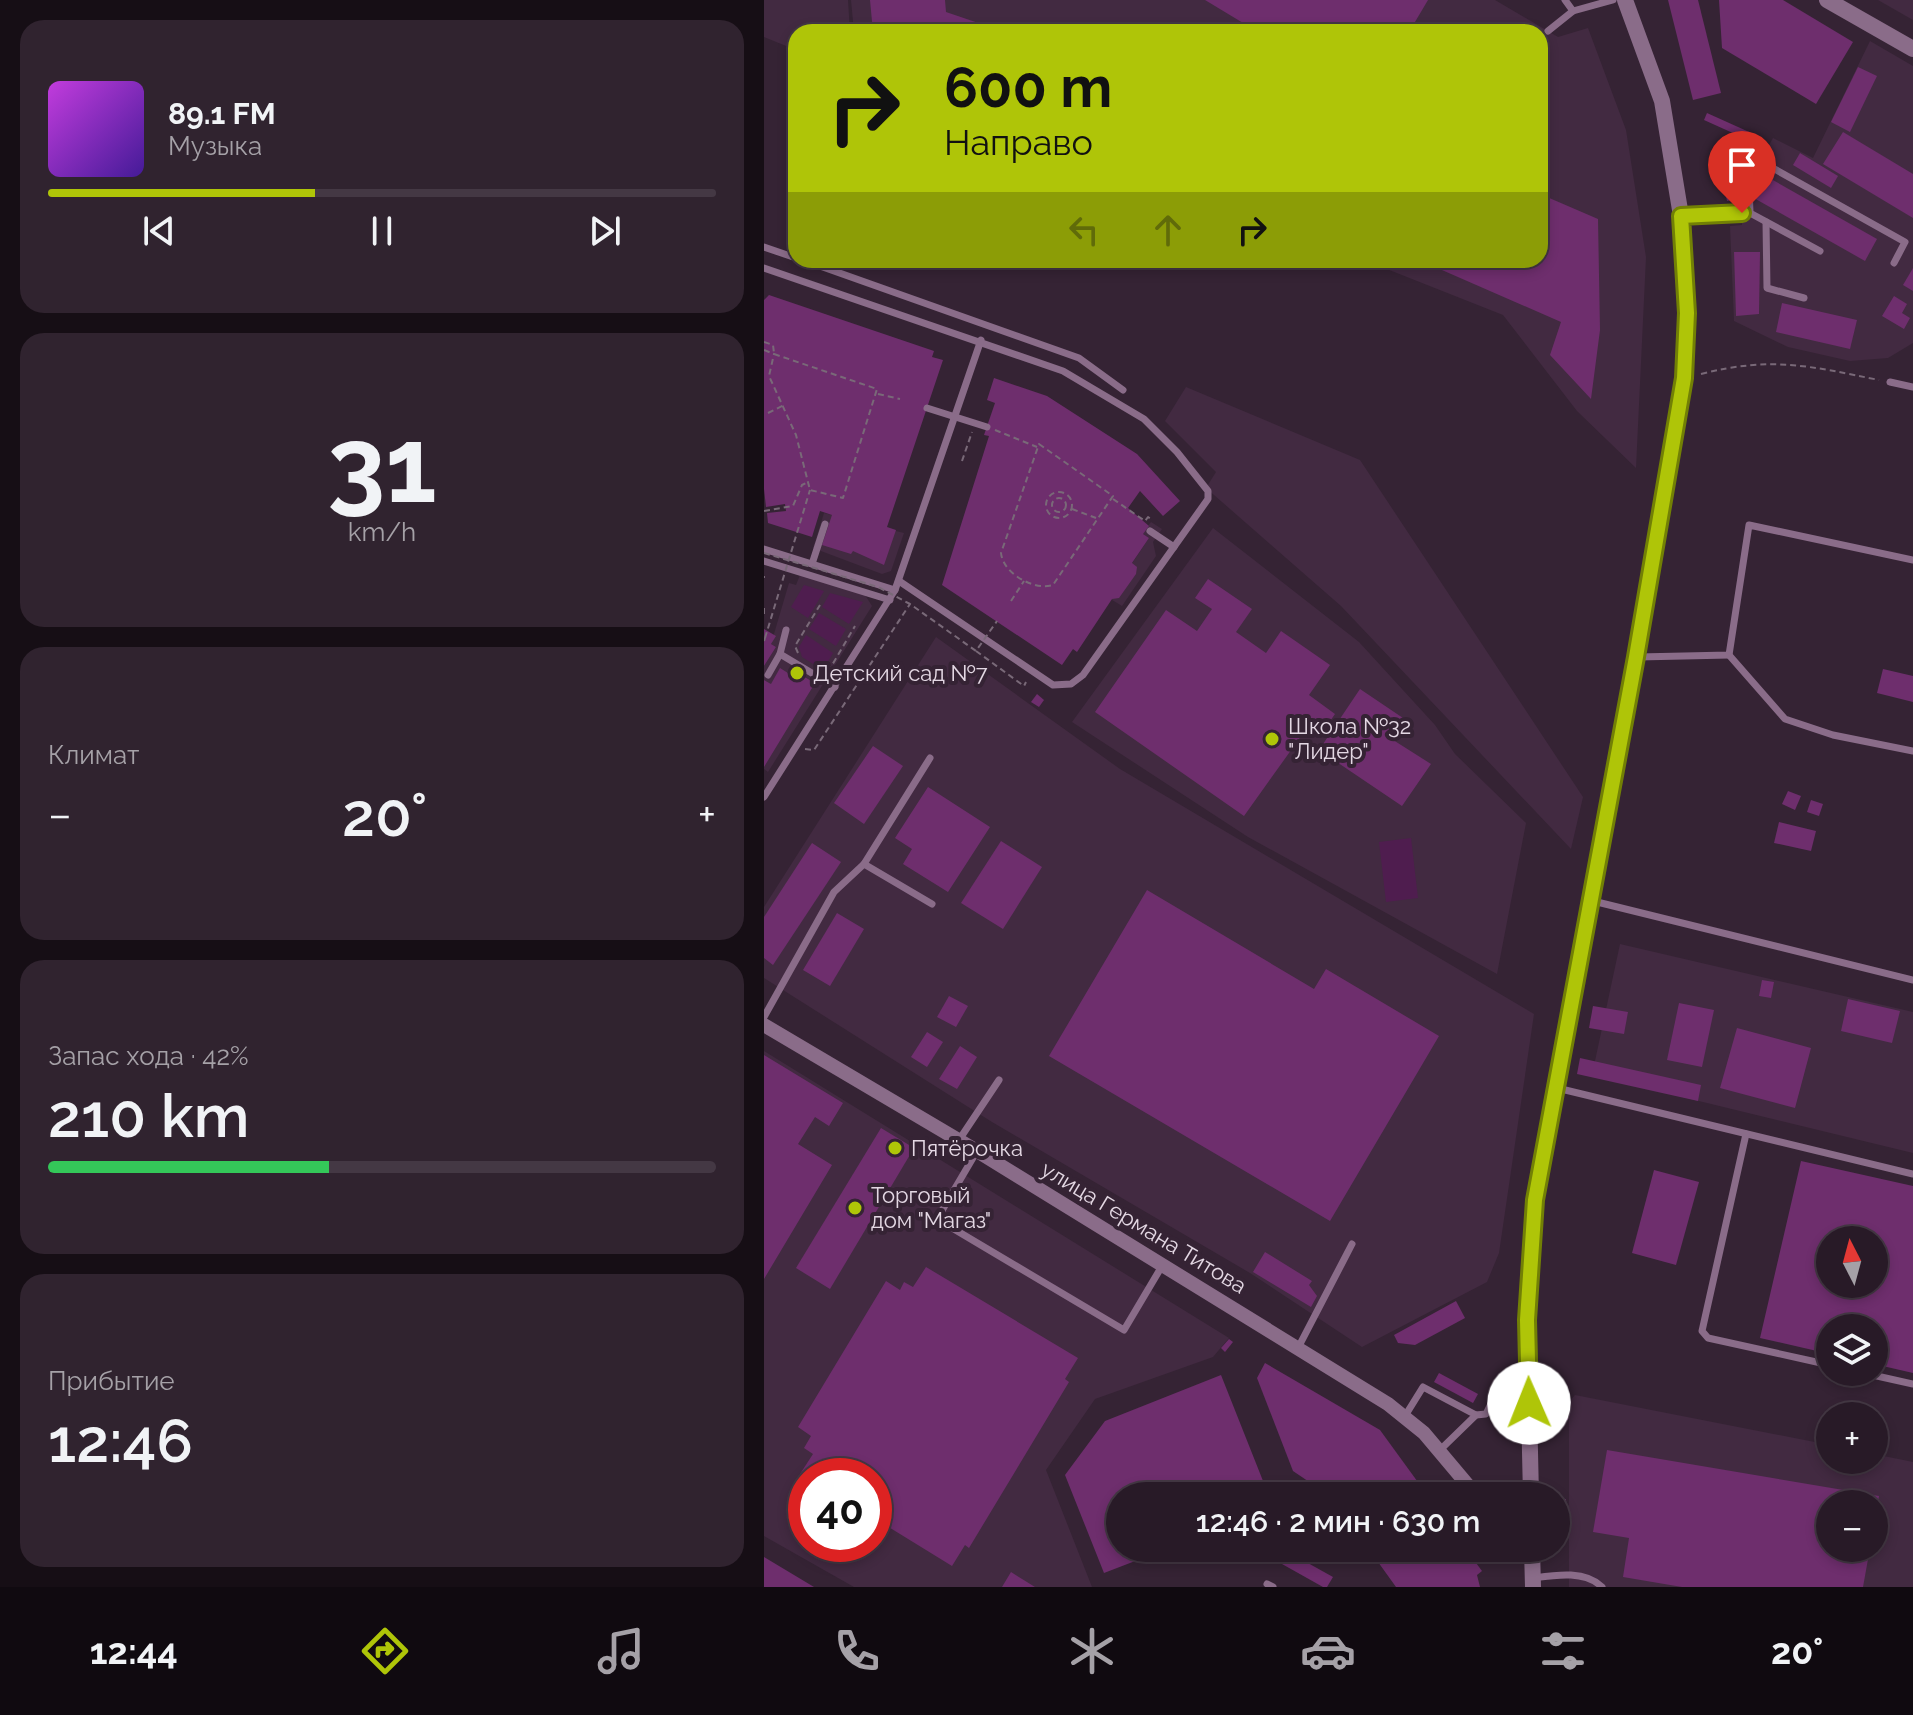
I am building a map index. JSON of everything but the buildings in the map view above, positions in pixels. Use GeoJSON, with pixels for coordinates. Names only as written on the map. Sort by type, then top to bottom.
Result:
{"type":"FeatureCollection","features":[{"type":"Feature","properties":{"kind":"street"},"geometry":{"type":"LineString","coordinates":[[1531,1482],[1528,1292],[1535,1200],[1636,657],[1684,378],[1687,313],[1681,216],[1662,101],[1625,0]]}},
{"type":"Feature","properties":{"kind":"street"},"geometry":{"type":"LineString","coordinates":[[1827,0],[1913,49]]}},
{"type":"Feature","properties":{"kind":"street","name":"улица Германа Титова"},"geometry":{"type":"LineString","coordinates":[[764,1025],[959,1140],[1405,1416],[1440,1450],[1466,1482]]}},
{"type":"Feature","properties":{"kind":"street"},"geometry":{"type":"LineString","coordinates":[[1530,1562],[1533,1582]]}},
{"type":"Feature","properties":{"kind":"lane"},"geometry":{"type":"LineString","coordinates":[[1565,0],[1573,11]]}},
{"type":"Feature","properties":{"kind":"lane"},"geometry":{"type":"LineString","coordinates":[[1548,31],[1573,11],[1613,0]]}},
{"type":"Feature","properties":{"kind":"lane"},"geometry":{"type":"LineString","coordinates":[[1750,213],[1749,185],[1762,162],[1905,242],[1894,263]]}},
{"type":"Feature","properties":{"kind":"lane"},"geometry":{"type":"LineString","coordinates":[[1681,216],[1750,213],[1820,251]]}},
{"type":"Feature","properties":{"kind":"lane"},"geometry":{"type":"LineString","coordinates":[[1766,222],[1767,288],[1804,298]]}},
{"type":"Feature","properties":{"kind":"lane"},"geometry":{"type":"LineString","coordinates":[[764,247],[788,255]]}},
{"type":"Feature","properties":{"kind":"lane"},"geometry":{"type":"LineString","coordinates":[[764,268],[981,340],[1063,371],[1144,419],[1177,452],[1209,495],[1083,675],[1071,684],[1053,685],[899,581]]}},
{"type":"Feature","properties":{"kind":"lane"},"geometry":{"type":"LineString","coordinates":[[826,268],[1079,358],[1123,390]]}},
{"type":"Feature","properties":{"kind":"lane"},"geometry":{"type":"LineString","coordinates":[[764,797],[895,590],[981,340]]}},
{"type":"Feature","properties":{"kind":"lane"},"geometry":{"type":"LineString","coordinates":[[1890,382],[1913,387]]}},
{"type":"Feature","properties":{"kind":"lane"},"geometry":{"type":"LineString","coordinates":[[927,408],[987,427]]}},
{"type":"Feature","properties":{"kind":"lane"},"geometry":{"type":"LineString","coordinates":[[812,564],[825,524]]}},
{"type":"Feature","properties":{"kind":"lane"},"geometry":{"type":"LineString","coordinates":[[1913,560],[1749,525],[1729,655],[1785,719],[1833,735],[1913,751]]}},
{"type":"Feature","properties":{"kind":"lane"},"geometry":{"type":"LineString","coordinates":[[1150,531],[1174,547]]}},
{"type":"Feature","properties":{"kind":"lane"},"geometry":{"type":"LineString","coordinates":[[764,551],[895,590]]}},
{"type":"Feature","properties":{"kind":"lane"},"geometry":{"type":"LineString","coordinates":[[764,561],[890,600]]}},
{"type":"Feature","properties":{"kind":"lane"},"geometry":{"type":"LineString","coordinates":[[768,675],[780,654],[786,630]]}},
{"type":"Feature","properties":{"kind":"lane"},"geometry":{"type":"LineString","coordinates":[[780,654],[835,687]]}},
{"type":"Feature","properties":{"kind":"lane"},"geometry":{"type":"LineString","coordinates":[[1636,657],[1729,655]]}},
{"type":"Feature","properties":{"kind":"lane"},"geometry":{"type":"LineString","coordinates":[[764,1017],[834,892],[864,864],[930,758]]}},
{"type":"Feature","properties":{"kind":"lane"},"geometry":{"type":"LineString","coordinates":[[864,864],[932,904]]}},
{"type":"Feature","properties":{"kind":"lane"},"geometry":{"type":"LineString","coordinates":[[1590,900],[1913,980]]}},
{"type":"Feature","properties":{"kind":"lane"},"geometry":{"type":"LineString","coordinates":[[959,1140],[999,1080]]}},
{"type":"Feature","properties":{"kind":"lane"},"geometry":{"type":"LineString","coordinates":[[1554,1087],[1913,1174]]}},
{"type":"Feature","properties":{"kind":"lane"},"geometry":{"type":"LineString","coordinates":[[1746,1134],[1702,1331],[1708,1338],[1816,1362]]}},
{"type":"Feature","properties":{"kind":"lane"},"geometry":{"type":"LineString","coordinates":[[977,1151],[937,1219],[1124,1330],[1163,1265]]}},
{"type":"Feature","properties":{"kind":"lane"},"geometry":{"type":"LineString","coordinates":[[1298,1348],[1352,1244]]}},
{"type":"Feature","properties":{"kind":"lane"},"geometry":{"type":"LineString","coordinates":[[1405,1416],[1423,1387],[1476,1415],[1486,1414],[1502,1381],[1529,1374]]}},
{"type":"Feature","properties":{"kind":"lane"},"geometry":{"type":"LineString","coordinates":[[1888,1378],[1913,1384]]}},
{"type":"Feature","properties":{"kind":"lane"},"geometry":{"type":"LineString","coordinates":[[1440,1450],[1476,1415]]}},
{"type":"Feature","properties":{"kind":"lane"},"geometry":{"type":"LineString","coordinates":[[1533,1582],[1563,1574],[1593,1579],[1602,1587]]}},
{"type":"Feature","properties":{"kind":"path"},"geometry":{"type":"LineString","coordinates":[[764,342],[773,345],[769,376],[784,405],[810,490],[764,640]]}},
{"type":"Feature","properties":{"kind":"path"},"geometry":{"type":"LineString","coordinates":[[764,350],[873,386],[878,394],[900,399]]}},
{"type":"Feature","properties":{"kind":"path"},"geometry":{"type":"LineString","coordinates":[[1684,378],[1733,365],[1789,362],[1890,382]]}},
{"type":"Feature","properties":{"kind":"path"},"geometry":{"type":"LineString","coordinates":[[810,490],[838,499],[847,494],[878,394]]}},
{"type":"Feature","properties":{"kind":"path"},"geometry":{"type":"LineString","coordinates":[[768,413],[784,405]]}},
{"type":"Feature","properties":{"kind":"path"},"geometry":{"type":"LineString","coordinates":[[962,461],[975,423]]}},
{"type":"Feature","properties":{"kind":"path"},"geometry":{"type":"LineString","coordinates":[[987,427],[1037,447],[1043,445],[1111,492],[1112,499],[1053,585],[1035,587],[1007,568],[1001,553],[1037,447]]}},
{"type":"Feature","properties":{"kind":"path"},"geometry":{"type":"LineString","coordinates":[[764,511],[793,506],[803,483],[808,482]]}},
{"type":"Feature","properties":{"kind":"path"},"geometry":{"type":"LineString","coordinates":[[1046,501],[1053,493],[1063,492],[1070,499],[1071,509],[1065,516],[1050,515]]}},
{"type":"Feature","properties":{"kind":"path"},"geometry":{"type":"LineString","coordinates":[[1052,503],[1060,498],[1066,503],[1061,512],[1054,510]]}},
{"type":"Feature","properties":{"kind":"path"},"geometry":{"type":"LineString","coordinates":[[1112,499],[1145,521]]}},
{"type":"Feature","properties":{"kind":"path"},"geometry":{"type":"LineString","coordinates":[[1046,501],[1052,503]]}},
{"type":"Feature","properties":{"kind":"path"},"geometry":{"type":"LineString","coordinates":[[1046,501],[1050,515]]}},
{"type":"Feature","properties":{"kind":"path"},"geometry":{"type":"LineString","coordinates":[[1052,503],[1054,510]]}},
{"type":"Feature","properties":{"kind":"path"},"geometry":{"type":"LineString","coordinates":[[1071,509],[1098,519]]}},
{"type":"Feature","properties":{"kind":"path"},"geometry":{"type":"LineString","coordinates":[[1050,515],[1054,510]]}},
{"type":"Feature","properties":{"kind":"path"},"geometry":{"type":"LineString","coordinates":[[764,551],[878,587],[910,604],[1017,681]]}},
{"type":"Feature","properties":{"kind":"path"},"geometry":{"type":"LineString","coordinates":[[1011,601],[1025,580]]}},
{"type":"Feature","properties":{"kind":"path"},"geometry":{"type":"LineString","coordinates":[[814,750],[910,604]]}},
{"type":"Feature","properties":{"kind":"path"},"geometry":{"type":"LineString","coordinates":[[800,660],[795,646],[820,605]]}},
{"type":"Feature","properties":{"kind":"path"},"geometry":{"type":"LineString","coordinates":[[764,608],[764,615]]}},
{"type":"Feature","properties":{"kind":"path"},"geometry":{"type":"LineString","coordinates":[[976,651],[997,621]]}},
{"type":"Feature","properties":{"kind":"path"},"geometry":{"type":"LineString","coordinates":[[823,680],[855,626]]}},
{"type":"Feature","properties":{"kind":"shaded area"},"geometry":{"type":"Polygon","coordinates":[[[764,0],[848,0],[850,24],[788,24],[788,47],[764,37],[764,0]]]}},
{"type":"Feature","properties":{"kind":"shaded area"},"geometry":{"type":"Polygon","coordinates":[[[851,0],[1495,0],[1536,24],[853,24],[851,0]]]}},
{"type":"Feature","properties":{"kind":"shaded area"},"geometry":{"type":"Polygon","coordinates":[[[1878,0],[1913,0],[1913,20],[1878,0]]]}},
{"type":"Feature","properties":{"kind":"shaded area"},"geometry":{"type":"Polygon","coordinates":[[[1588,28],[1626,130],[1646,257],[1636,468],[1577,411],[1503,315],[1384,268],[1548,268],[1548,31],[1558,37],[1588,28]]]}},
{"type":"Feature","properties":{"kind":"shaded area"},"geometry":{"type":"Polygon","coordinates":[[[1870,41],[1913,66],[1913,343],[1888,358],[1850,361],[1788,347],[1734,321],[1730,226],[1742,225],[1738,141],[1764,154],[1773,138],[1813,158],[1870,41]]]}},
{"type":"Feature","properties":{"kind":"shaded area"},"geometry":{"type":"Polygon","coordinates":[[[1186,387],[1360,460],[1583,797],[1571,849],[1341,606],[1206,488],[1216,472],[1165,421],[1186,387]]]}},
{"type":"Feature","properties":{"kind":"shaded area"},"geometry":{"type":"Polygon","coordinates":[[[824,513],[904,533],[891,571],[882,574],[813,548],[824,513]]]}},
{"type":"Feature","properties":{"kind":"shaded area"},"geometry":{"type":"Polygon","coordinates":[[[1151,522],[1162,529],[1153,542],[1156,556],[1122,606],[1109,598],[1149,538],[1129,525],[1148,526],[1151,522]]]}},
{"type":"Feature","properties":{"kind":"shaded area","name":"Школа №32 \"Лидер\""},"geometry":{"type":"Polygon","coordinates":[[[1213,528],[1359,642],[1435,725],[1455,754],[1526,823],[1497,974],[1248,837],[1072,722],[1213,528]]]}},
{"type":"Feature","properties":{"kind":"shaded area","name":"Детский сад №7"},"geometry":{"type":"Polygon","coordinates":[[[800,575],[865,595],[872,606],[768,772],[764,769],[764,747],[794,698],[764,680],[764,666],[776,647],[771,644],[789,583],[796,585],[800,575]]]}},
{"type":"Feature","properties":{"kind":"shaded area"},"geometry":{"type":"Polygon","coordinates":[[[804,585],[824,591],[808,618],[791,607],[804,585]]]}},
{"type":"Feature","properties":{"kind":"shaded area"},"geometry":{"type":"Polygon","coordinates":[[[830,593],[863,602],[849,624],[822,607],[830,593]]]}},
{"type":"Feature","properties":{"kind":"shaded area"},"geometry":{"type":"Polygon","coordinates":[[[819,613],[846,629],[836,646],[809,629],[819,613]]]}},
{"type":"Feature","properties":{"kind":"shaded area"},"geometry":{"type":"Polygon","coordinates":[[[806,635],[833,653],[823,670],[802,657],[799,647],[806,635]]]}},
{"type":"Feature","properties":{"kind":"shaded area"},"geometry":{"type":"Polygon","coordinates":[[[936,637],[1120,769],[1534,1014],[1499,1253],[1487,1282],[1362,1347],[1250,1273],[992,1122],[764,978],[764,907],[936,637]]]}},
{"type":"Feature","properties":{"kind":"shaded area"},"geometry":{"type":"Polygon","coordinates":[[[1411,838],[1418,898],[1386,902],[1379,842],[1411,838]]]}},
{"type":"Feature","properties":{"kind":"shaded area"},"geometry":{"type":"Polygon","coordinates":[[[1620,944],[1913,1012],[1913,1153],[1592,1075],[1620,944]]]}},
{"type":"Feature","properties":{"kind":"shaded area"},"geometry":{"type":"Polygon","coordinates":[[[764,1051],[1229,1338],[1213,1357],[1095,1399],[1046,1470],[1092,1587],[854,1587],[810,1562],[892,1562],[892,1458],[788,1458],[788,1550],[764,1536],[764,1051]]]}},
{"type":"Feature","properties":{"kind":"shaded area"},"geometry":{"type":"Polygon","coordinates":[[[1575,1395],[1816,1442],[1816,1474],[1888,1474],[1888,1457],[1913,1462],[1913,1587],[1569,1587],[1569,1402],[1575,1395]]]}},
{"type":"Feature","properties":{"kind":"place","name":"Детский сад №7"},"geometry":{"type":"Point","coordinates":[797,673]}},
{"type":"Feature","properties":{"kind":"place","name":"Школа №32 \"Лидер\""},"geometry":{"type":"Point","coordinates":[1272,739]}},
{"type":"Feature","properties":{"kind":"place","name":"Пятёрочка"},"geometry":{"type":"Point","coordinates":[895,1148]}},
{"type":"Feature","properties":{"kind":"place","name":"Торговый дом \"Магаз\""},"geometry":{"type":"Point","coordinates":[855,1208]}},
{"type":"Feature","properties":{"kind":"route"},"geometry":{"type":"LineString","coordinates":[[1529,1403],[1527,1320],[1535,1200],[1636,657],[1684,378],[1687,313],[1681,216],[1742,213]]}}]}
